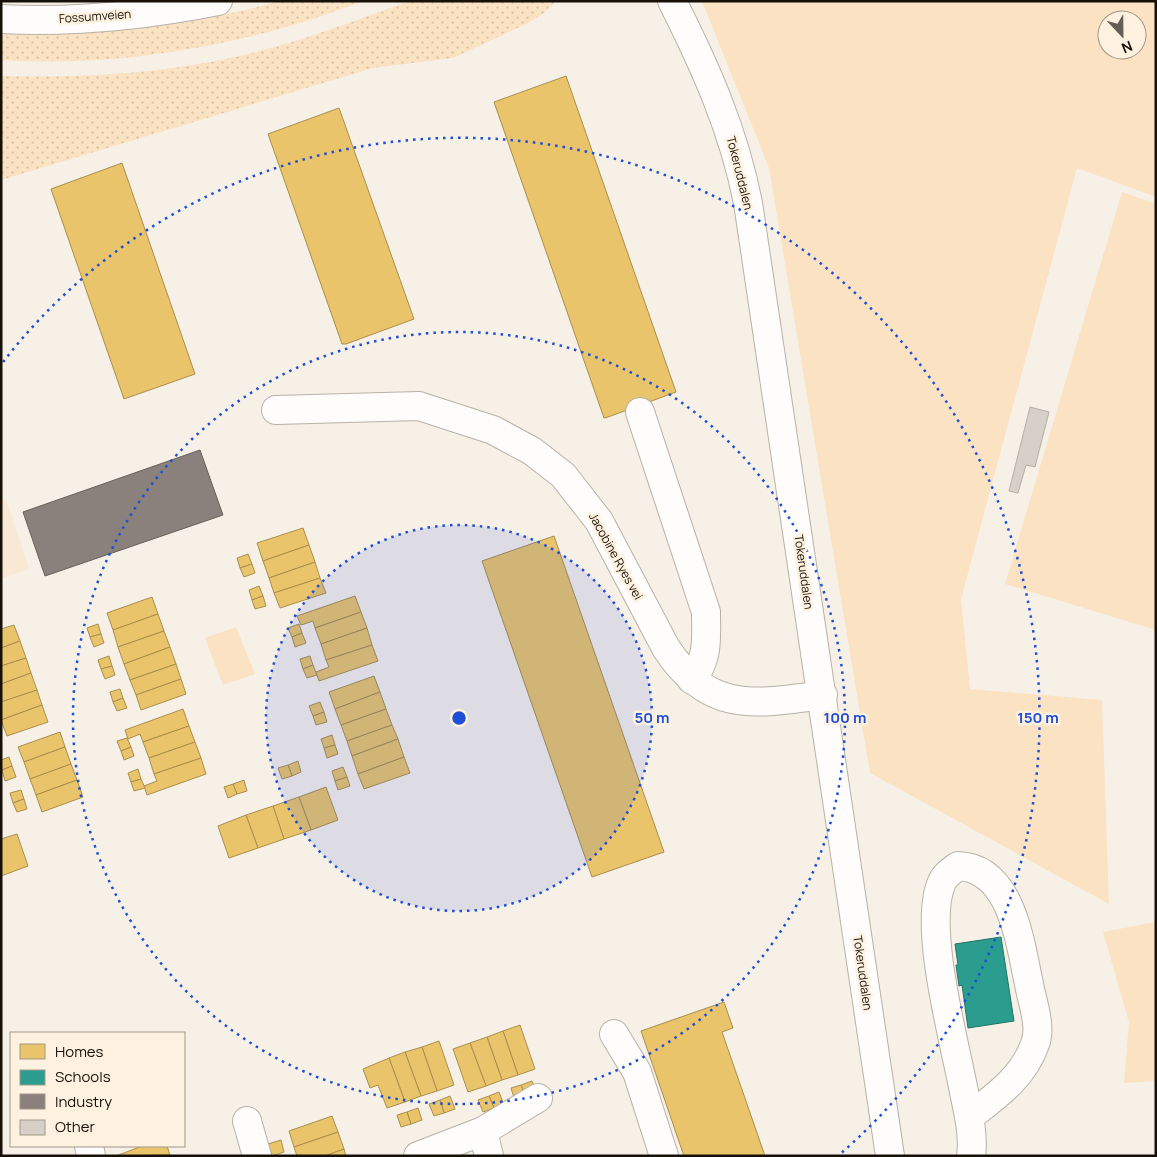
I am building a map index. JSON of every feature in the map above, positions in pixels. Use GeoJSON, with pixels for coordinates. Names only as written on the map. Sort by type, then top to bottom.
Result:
{"type":"FeatureCollection","features":[{"type":"Feature","properties":{"kind":"street","name":"Fossumveien"},"geometry":{"type":"LineString","coordinates":[[1,19],[64,19],[113,16],[168,11],[218,1]]}},
{"type":"Feature","properties":{"kind":"street","name":"Tokeruddalen"},"geometry":{"type":"LineString","coordinates":[[672,1],[714,88],[741,167],[762,284],[890,1156]]}},
{"type":"Feature","properties":{"kind":"street","name":"Jacobine Ryes vei"},"geometry":{"type":"LineString","coordinates":[[276,410],[420,406],[493,430],[532,451],[563,475],[599,521],[666,648],[678,667],[692,680],[714,693],[755,703],[822,695]]}},
{"type":"Feature","properties":{"kind":"street"},"geometry":{"type":"LineString","coordinates":[[640,412],[706,612],[706,640],[703,665],[692,680]]}},
{"type":"Feature","properties":{"kind":"street"},"geometry":{"type":"LineString","coordinates":[[969,1117],[1011,1084],[1026,1065],[1036,1042],[1037,1023],[1018,935],[1003,897],[992,881],[979,870],[958,866],[945,877],[938,895],[935,944],[969,1117],[971,1156]]}},
{"type":"Feature","properties":{"kind":"street"},"geometry":{"type":"LineString","coordinates":[[614,1034],[638,1072],[664,1156]]}},
{"type":"Feature","properties":{"kind":"street"},"geometry":{"type":"LineString","coordinates":[[418,1156],[486,1144],[538,1098]]}},
{"type":"Feature","properties":{"kind":"street"},"geometry":{"type":"LineString","coordinates":[[247,1121],[257,1156]]}},
{"type":"Feature","properties":{"kind":"shaded area"},"geometry":{"type":"Polygon","coordinates":[[[280,1],[363,1],[276,30],[185,50],[93,60],[47,62],[1,60],[1,34],[71,33],[142,28],[211,17],[280,1]]]}},
{"type":"Feature","properties":{"kind":"shaded area"},"geometry":{"type":"Polygon","coordinates":[[[409,1],[556,1],[544,13],[528,23],[453,58],[373,68],[1,180],[1,76],[119,74],[206,63],[257,52],[301,39],[409,1]]]}},
{"type":"Feature","properties":{"kind":"shaded area"},"geometry":{"type":"Polygon","coordinates":[[[702,1],[1156,1],[1156,197],[1077,168],[961,599],[970,689],[1102,700],[1109,904],[870,773],[769,168],[702,1]]]}},
{"type":"Feature","properties":{"kind":"shaded area"},"geometry":{"type":"Polygon","coordinates":[[[1122,192],[1156,204],[1156,630],[1005,584],[1122,192]]]}},
{"type":"Feature","properties":{"kind":"shaded area"},"geometry":{"type":"Polygon","coordinates":[[[1,498],[6,501],[29,569],[1,579],[1,498]]]}},
{"type":"Feature","properties":{"kind":"shaded area"},"geometry":{"type":"Polygon","coordinates":[[[236,627],[255,674],[223,685],[205,638],[236,627]]]}},
{"type":"Feature","properties":{"kind":"shaded area"},"geometry":{"type":"Polygon","coordinates":[[[1156,922],[1156,1081],[1124,1083],[1129,1022],[1103,932],[1156,922]]]}},
{"type":"Feature","properties":{"kind":"building: Homes"},"geometry":{"type":"Polygon","coordinates":[[[566,76],[676,392],[604,418],[494,102],[566,76]]]}},
{"type":"Feature","properties":{"kind":"building: Homes"},"geometry":{"type":"Polygon","coordinates":[[[339,108],[414,319],[346,344],[342,344],[268,134],[339,108]]]}},
{"type":"Feature","properties":{"kind":"building: Homes"},"geometry":{"type":"Polygon","coordinates":[[[122,163],[195,374],[124,399],[51,189],[122,163]]]}},
{"type":"Feature","properties":{"kind":"building: Homes"},"geometry":{"type":"Polygon","coordinates":[[[303,528],[309,545],[263,561],[257,543],[303,528]]]}},
{"type":"Feature","properties":{"kind":"building: Homes"},"geometry":{"type":"Polygon","coordinates":[[[554,536],[664,852],[592,877],[482,561],[554,536]]]}},
{"type":"Feature","properties":{"kind":"building: Homes"},"geometry":{"type":"Polygon","coordinates":[[[309,545],[315,562],[269,578],[263,561],[309,545]]]}},
{"type":"Feature","properties":{"kind":"building: Homes"},"geometry":{"type":"Polygon","coordinates":[[[248,554],[252,564],[240,568],[237,558],[248,554]]]}},
{"type":"Feature","properties":{"kind":"building: Homes"},"geometry":{"type":"Polygon","coordinates":[[[315,562],[320,578],[274,593],[269,578],[315,562]]]}},
{"type":"Feature","properties":{"kind":"building: Homes"},"geometry":{"type":"Polygon","coordinates":[[[252,564],[255,573],[244,577],[240,568],[252,564]]]}},
{"type":"Feature","properties":{"kind":"building: Homes"},"geometry":{"type":"Polygon","coordinates":[[[320,578],[326,593],[280,608],[274,593],[320,578]]]}},
{"type":"Feature","properties":{"kind":"building: Homes"},"geometry":{"type":"Polygon","coordinates":[[[259,586],[263,596],[252,600],[249,590],[259,586]]]}},
{"type":"Feature","properties":{"kind":"building: Homes"},"geometry":{"type":"Polygon","coordinates":[[[263,596],[266,606],[255,609],[252,600],[263,596]]]}},
{"type":"Feature","properties":{"kind":"building: Homes"},"geometry":{"type":"Polygon","coordinates":[[[355,596],[361,612],[315,628],[313,621],[301,625],[297,616],[355,596]]]}},
{"type":"Feature","properties":{"kind":"building: Homes"},"geometry":{"type":"Polygon","coordinates":[[[152,597],[158,614],[113,630],[107,613],[152,597]]]}},
{"type":"Feature","properties":{"kind":"building: Homes"},"geometry":{"type":"Polygon","coordinates":[[[361,612],[367,628],[321,644],[315,628],[361,612]]]}},
{"type":"Feature","properties":{"kind":"building: Homes"},"geometry":{"type":"Polygon","coordinates":[[[158,614],[164,631],[118,647],[113,630],[158,614]]]}},
{"type":"Feature","properties":{"kind":"building: Homes"},"geometry":{"type":"Polygon","coordinates":[[[98,624],[101,634],[90,637],[87,628],[98,624]]]}},
{"type":"Feature","properties":{"kind":"building: Homes"},"geometry":{"type":"Polygon","coordinates":[[[299,624],[302,633],[292,637],[288,628],[299,624]]]}},
{"type":"Feature","properties":{"kind":"building: Homes"},"geometry":{"type":"Polygon","coordinates":[[[14,625],[20,641],[1,648],[1,629],[14,625]]]}},
{"type":"Feature","properties":{"kind":"building: Homes"},"geometry":{"type":"Polygon","coordinates":[[[367,628],[372,645],[326,660],[321,644],[367,628]]]}},
{"type":"Feature","properties":{"kind":"building: Homes"},"geometry":{"type":"Polygon","coordinates":[[[164,631],[170,647],[124,664],[118,647],[164,631]]]}},
{"type":"Feature","properties":{"kind":"building: Homes"},"geometry":{"type":"Polygon","coordinates":[[[302,633],[306,643],[295,647],[292,637],[302,633]]]}},
{"type":"Feature","properties":{"kind":"building: Homes"},"geometry":{"type":"Polygon","coordinates":[[[101,634],[104,643],[94,647],[90,637],[101,634]]]}},
{"type":"Feature","properties":{"kind":"building: Homes"},"geometry":{"type":"Polygon","coordinates":[[[20,641],[26,658],[1,666],[1,648],[20,641]]]}},
{"type":"Feature","properties":{"kind":"building: Homes"},"geometry":{"type":"Polygon","coordinates":[[[372,645],[378,661],[319,681],[316,672],[329,667],[326,660],[372,645]]]}},
{"type":"Feature","properties":{"kind":"building: Homes"},"geometry":{"type":"Polygon","coordinates":[[[170,647],[176,664],[130,680],[124,664],[170,647]]]}},
{"type":"Feature","properties":{"kind":"building: Homes"},"geometry":{"type":"Polygon","coordinates":[[[109,656],[112,666],[101,669],[98,660],[109,656]]]}},
{"type":"Feature","properties":{"kind":"building: Homes"},"geometry":{"type":"Polygon","coordinates":[[[310,656],[313,665],[303,669],[300,659],[310,656]]]}},
{"type":"Feature","properties":{"kind":"building: Homes"},"geometry":{"type":"Polygon","coordinates":[[[26,658],[31,673],[1,684],[1,666],[26,658]]]}},
{"type":"Feature","properties":{"kind":"building: Homes"},"geometry":{"type":"Polygon","coordinates":[[[176,664],[181,679],[136,695],[130,680],[176,664]]]}},
{"type":"Feature","properties":{"kind":"building: Homes"},"geometry":{"type":"Polygon","coordinates":[[[313,665],[317,675],[307,678],[303,669],[313,665]]]}},
{"type":"Feature","properties":{"kind":"building: Homes"},"geometry":{"type":"Polygon","coordinates":[[[112,666],[115,675],[105,679],[101,669],[112,666]]]}},
{"type":"Feature","properties":{"kind":"building: Homes"},"geometry":{"type":"Polygon","coordinates":[[[31,673],[37,690],[1,702],[1,684],[31,673]]]}},
{"type":"Feature","properties":{"kind":"building: Homes"},"geometry":{"type":"Polygon","coordinates":[[[374,676],[380,692],[335,709],[329,692],[374,676]]]}},
{"type":"Feature","properties":{"kind":"building: Homes"},"geometry":{"type":"Polygon","coordinates":[[[181,679],[186,694],[141,710],[136,695],[181,679]]]}},
{"type":"Feature","properties":{"kind":"building: Homes"},"geometry":{"type":"Polygon","coordinates":[[[120,689],[123,698],[113,702],[110,692],[120,689]]]}},
{"type":"Feature","properties":{"kind":"building: Homes"},"geometry":{"type":"Polygon","coordinates":[[[37,690],[42,705],[1,720],[1,702],[37,690]]]}},
{"type":"Feature","properties":{"kind":"building: Homes"},"geometry":{"type":"Polygon","coordinates":[[[380,692],[386,709],[341,725],[335,709],[380,692]]]}},
{"type":"Feature","properties":{"kind":"building: Homes"},"geometry":{"type":"Polygon","coordinates":[[[123,698],[127,708],[117,711],[113,702],[123,698]]]}},
{"type":"Feature","properties":{"kind":"building: Homes"},"geometry":{"type":"Polygon","coordinates":[[[320,702],[324,712],[313,716],[309,706],[320,702]]]}},
{"type":"Feature","properties":{"kind":"building: Homes"},"geometry":{"type":"Polygon","coordinates":[[[42,705],[48,722],[7,736],[1,720],[42,705]]]}},
{"type":"Feature","properties":{"kind":"building: Homes"},"geometry":{"type":"Polygon","coordinates":[[[183,709],[189,726],[143,742],[140,734],[128,739],[125,730],[183,709]]]}},
{"type":"Feature","properties":{"kind":"building: Homes"},"geometry":{"type":"Polygon","coordinates":[[[386,709],[392,725],[347,741],[341,725],[386,709]]]}},
{"type":"Feature","properties":{"kind":"building: Homes"},"geometry":{"type":"Polygon","coordinates":[[[324,712],[327,722],[316,725],[313,716],[324,712]]]}},
{"type":"Feature","properties":{"kind":"building: Homes"},"geometry":{"type":"Polygon","coordinates":[[[392,725],[398,739],[352,756],[347,741],[392,725]]]}},
{"type":"Feature","properties":{"kind":"building: Homes"},"geometry":{"type":"Polygon","coordinates":[[[189,726],[195,742],[149,758],[143,742],[189,726]]]}},
{"type":"Feature","properties":{"kind":"building: Homes"},"geometry":{"type":"Polygon","coordinates":[[[60,732],[65,747],[24,762],[18,747],[60,732]]]}},
{"type":"Feature","properties":{"kind":"building: Homes"},"geometry":{"type":"Polygon","coordinates":[[[332,735],[335,745],[324,748],[321,739],[332,735]]]}},
{"type":"Feature","properties":{"kind":"building: Homes"},"geometry":{"type":"Polygon","coordinates":[[[127,738],[131,747],[121,751],[117,741],[127,738]]]}},
{"type":"Feature","properties":{"kind":"building: Homes"},"geometry":{"type":"Polygon","coordinates":[[[398,739],[404,757],[358,774],[352,756],[398,739]]]}},
{"type":"Feature","properties":{"kind":"building: Homes"},"geometry":{"type":"Polygon","coordinates":[[[195,742],[201,758],[154,774],[149,758],[195,742]]]}},
{"type":"Feature","properties":{"kind":"building: Homes"},"geometry":{"type":"Polygon","coordinates":[[[335,745],[338,754],[327,758],[324,748],[335,745]]]}},
{"type":"Feature","properties":{"kind":"building: Homes"},"geometry":{"type":"Polygon","coordinates":[[[65,747],[71,764],[30,779],[24,762],[65,747]]]}},
{"type":"Feature","properties":{"kind":"building: Homes"},"geometry":{"type":"Polygon","coordinates":[[[131,747],[134,756],[124,760],[121,751],[131,747]]]}},
{"type":"Feature","properties":{"kind":"building: Homes"},"geometry":{"type":"Polygon","coordinates":[[[9,757],[12,766],[2,770],[1,760],[9,757]]]}},
{"type":"Feature","properties":{"kind":"building: Homes"},"geometry":{"type":"Polygon","coordinates":[[[404,757],[410,773],[364,789],[358,774],[404,757]]]}},
{"type":"Feature","properties":{"kind":"building: Homes"},"geometry":{"type":"Polygon","coordinates":[[[201,758],[206,774],[147,795],[144,786],[157,781],[154,774],[201,758]]]}},
{"type":"Feature","properties":{"kind":"building: Homes"},"geometry":{"type":"Polygon","coordinates":[[[298,761],[301,772],[292,776],[288,765],[298,761]]]}},
{"type":"Feature","properties":{"kind":"building: Homes"},"geometry":{"type":"Polygon","coordinates":[[[71,764],[77,780],[36,795],[30,779],[71,764]]]}},
{"type":"Feature","properties":{"kind":"building: Homes"},"geometry":{"type":"Polygon","coordinates":[[[288,765],[292,776],[282,779],[278,768],[288,765]]]}},
{"type":"Feature","properties":{"kind":"building: Homes"},"geometry":{"type":"Polygon","coordinates":[[[12,766],[16,777],[5,781],[2,770],[12,766]]]}},
{"type":"Feature","properties":{"kind":"building: Homes"},"geometry":{"type":"Polygon","coordinates":[[[343,767],[347,777],[335,781],[332,771],[343,767]]]}},
{"type":"Feature","properties":{"kind":"building: Homes"},"geometry":{"type":"Polygon","coordinates":[[[138,769],[141,779],[131,782],[128,773],[138,769]]]}},
{"type":"Feature","properties":{"kind":"building: Homes"},"geometry":{"type":"Polygon","coordinates":[[[347,777],[350,786],[338,790],[335,781],[347,777]]]}},
{"type":"Feature","properties":{"kind":"building: Homes"},"geometry":{"type":"Polygon","coordinates":[[[141,779],[145,788],[134,791],[131,782],[141,779]]]}},
{"type":"Feature","properties":{"kind":"building: Homes"},"geometry":{"type":"Polygon","coordinates":[[[77,780],[83,797],[42,812],[36,795],[77,780]]]}},
{"type":"Feature","properties":{"kind":"building: Homes"},"geometry":{"type":"Polygon","coordinates":[[[244,780],[247,791],[237,794],[233,784],[244,780]]]}},
{"type":"Feature","properties":{"kind":"building: Homes"},"geometry":{"type":"Polygon","coordinates":[[[233,784],[237,794],[228,798],[224,787],[233,784]]]}},
{"type":"Feature","properties":{"kind":"building: Homes"},"geometry":{"type":"Polygon","coordinates":[[[326,787],[338,820],[311,830],[299,797],[326,787]]]}},
{"type":"Feature","properties":{"kind":"building: Homes"},"geometry":{"type":"Polygon","coordinates":[[[21,790],[24,799],[13,803],[10,793],[21,790]]]}},
{"type":"Feature","properties":{"kind":"building: Homes"},"geometry":{"type":"Polygon","coordinates":[[[299,797],[311,830],[284,839],[273,806],[299,797]]]}},
{"type":"Feature","properties":{"kind":"building: Homes"},"geometry":{"type":"Polygon","coordinates":[[[24,799],[27,809],[17,812],[13,803],[24,799]]]}},
{"type":"Feature","properties":{"kind":"building: Homes"},"geometry":{"type":"Polygon","coordinates":[[[273,806],[284,839],[258,848],[246,815],[273,806]]]}},
{"type":"Feature","properties":{"kind":"building: Homes"},"geometry":{"type":"Polygon","coordinates":[[[246,815],[258,848],[229,858],[218,826],[246,815]]]}},
{"type":"Feature","properties":{"kind":"building: Homes"},"geometry":{"type":"Polygon","coordinates":[[[17,834],[28,866],[1,876],[1,839],[17,834]]]}},
{"type":"Feature","properties":{"kind":"building: Homes"},"geometry":{"type":"Polygon","coordinates":[[[724,1002],[733,1028],[722,1032],[765,1156],[684,1156],[641,1031],[724,1002]]]}},
{"type":"Feature","properties":{"kind":"building: Homes"},"geometry":{"type":"Polygon","coordinates":[[[520,1025],[535,1069],[518,1075],[503,1031],[520,1025]]]}},
{"type":"Feature","properties":{"kind":"building: Homes"},"geometry":{"type":"Polygon","coordinates":[[[503,1031],[518,1075],[502,1080],[487,1037],[503,1031]]]}},
{"type":"Feature","properties":{"kind":"building: Homes"},"geometry":{"type":"Polygon","coordinates":[[[487,1037],[502,1080],[486,1086],[470,1043],[487,1037]]]}},
{"type":"Feature","properties":{"kind":"building: Homes"},"geometry":{"type":"Polygon","coordinates":[[[439,1041],[454,1085],[437,1091],[422,1047],[439,1041]]]}},
{"type":"Feature","properties":{"kind":"building: Homes"},"geometry":{"type":"Polygon","coordinates":[[[470,1043],[486,1086],[468,1092],[453,1049],[470,1043]]]}},
{"type":"Feature","properties":{"kind":"building: Homes"},"geometry":{"type":"Polygon","coordinates":[[[422,1047],[437,1091],[421,1096],[405,1052],[422,1047]]]}},
{"type":"Feature","properties":{"kind":"building: Homes"},"geometry":{"type":"Polygon","coordinates":[[[405,1052],[421,1096],[405,1102],[389,1058],[405,1052]]]}},
{"type":"Feature","properties":{"kind":"building: Homes"},"geometry":{"type":"Polygon","coordinates":[[[389,1058],[405,1102],[387,1108],[378,1085],[370,1088],[363,1069],[389,1058]]]}},
{"type":"Feature","properties":{"kind":"building: Homes"},"geometry":{"type":"Polygon","coordinates":[[[532,1081],[537,1093],[526,1097],[521,1085],[532,1081]]]}},
{"type":"Feature","properties":{"kind":"building: Homes"},"geometry":{"type":"Polygon","coordinates":[[[521,1085],[526,1097],[515,1101],[511,1088],[521,1085]]]}},
{"type":"Feature","properties":{"kind":"building: Homes"},"geometry":{"type":"Polygon","coordinates":[[[499,1092],[504,1105],[494,1108],[489,1096],[499,1092]]]}},
{"type":"Feature","properties":{"kind":"building: Homes"},"geometry":{"type":"Polygon","coordinates":[[[450,1096],[455,1109],[444,1113],[440,1100],[450,1096]]]}},
{"type":"Feature","properties":{"kind":"building: Homes"},"geometry":{"type":"Polygon","coordinates":[[[489,1096],[494,1108],[483,1112],[478,1100],[489,1096]]]}},
{"type":"Feature","properties":{"kind":"building: Homes"},"geometry":{"type":"Polygon","coordinates":[[[440,1100],[444,1113],[434,1116],[429,1104],[440,1100]]]}},
{"type":"Feature","properties":{"kind":"building: Homes"},"geometry":{"type":"Polygon","coordinates":[[[418,1108],[422,1120],[411,1124],[407,1112],[418,1108]]]}},
{"type":"Feature","properties":{"kind":"building: Homes"},"geometry":{"type":"Polygon","coordinates":[[[407,1112],[411,1124],[401,1127],[397,1115],[407,1112]]]}},
{"type":"Feature","properties":{"kind":"building: Homes"},"geometry":{"type":"Polygon","coordinates":[[[332,1116],[338,1132],[294,1147],[289,1131],[332,1116]]]}},
{"type":"Feature","properties":{"kind":"building: Homes"},"geometry":{"type":"Polygon","coordinates":[[[338,1132],[344,1149],[325,1156],[297,1156],[294,1147],[338,1132]]]}},
{"type":"Feature","properties":{"kind":"building: Homes"},"geometry":{"type":"Polygon","coordinates":[[[281,1140],[284,1152],[272,1156],[268,1144],[281,1140]]]}},
{"type":"Feature","properties":{"kind":"building: Homes"},"geometry":{"type":"Polygon","coordinates":[[[139,1147],[167,1147],[170,1155],[116,1156],[139,1147]]]}},
{"type":"Feature","properties":{"kind":"building: Homes"},"geometry":{"type":"Polygon","coordinates":[[[344,1149],[346,1156],[325,1156],[344,1149]]]}},
{"type":"Feature","properties":{"kind":"building: Schools"},"geometry":{"type":"Polygon","coordinates":[[[1001,937],[1014,1021],[968,1028],[962,985],[959,986],[955,944],[1001,937]]]}},
{"type":"Feature","properties":{"kind":"building: Industry"},"geometry":{"type":"Polygon","coordinates":[[[200,450],[223,515],[45,576],[23,512],[200,450]]]}},
{"type":"Feature","properties":{"kind":"building: Other"},"geometry":{"type":"Polygon","coordinates":[[[1030,407],[1049,412],[1035,467],[1026,465],[1018,493],[1009,491],[1030,407]]]}}]}
